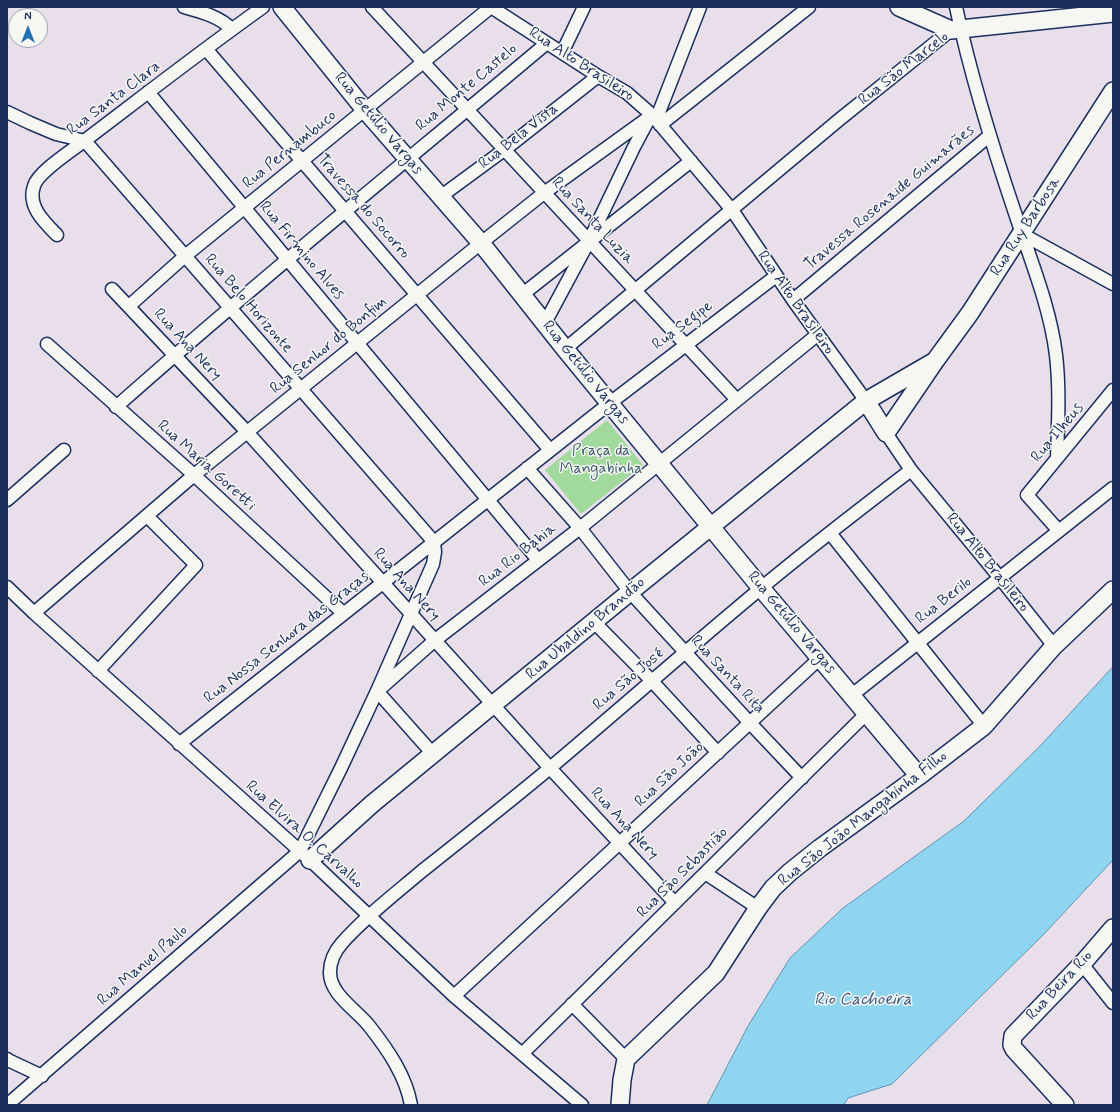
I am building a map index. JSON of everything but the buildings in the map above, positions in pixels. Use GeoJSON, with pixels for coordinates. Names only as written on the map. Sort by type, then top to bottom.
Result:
{"type":"FeatureCollection","features":[{"type":"Feature","properties":{"kind":"street"},"geometry":{"type":"LineString","coordinates":[[184,7],[211,14],[232,29]]}},
{"type":"Feature","properties":{"kind":"street","name":"Rua Santa Clara"},"geometry":{"type":"LineString","coordinates":[[57,235],[37,212],[33,201],[34,185],[42,175],[148,92],[263,7]]}},
{"type":"Feature","properties":{"kind":"street","name":"Rua Getúlio Vargas"},"geometry":{"type":"LineString","coordinates":[[282,7],[365,110],[481,243],[659,464],[919,776]]}},
{"type":"Feature","properties":{"kind":"street","name":"Rua Santa Luzia"},"geometry":{"type":"LineString","coordinates":[[372,7],[737,400]]}},
{"type":"Feature","properties":{"kind":"street","name":"Rua Pernambuco"},"geometry":{"type":"LineString","coordinates":[[129,306],[185,256],[491,7]]}},
{"type":"Feature","properties":{"kind":"street","name":"Rua Alto Brasileiro"},"geometry":{"type":"LineString","coordinates":[[491,7],[627,93],[656,120],[732,210],[817,335],[866,402],[911,470],[1054,646]]}},
{"type":"Feature","properties":{"kind":"street"},"geometry":{"type":"LineString","coordinates":[[562,53],[584,7]]}},
{"type":"Feature","properties":{"kind":"street"},"geometry":{"type":"LineString","coordinates":[[545,323],[589,241],[634,147],[656,120],[700,7]]}},
{"type":"Feature","properties":{"kind":"street","name":"Rua Senhor do Bonfim"},"geometry":{"type":"LineString","coordinates":[[34,613],[246,432],[544,193],[656,120],[809,7]]}},
{"type":"Feature","properties":{"kind":"street"},"geometry":{"type":"LineString","coordinates":[[899,7],[956,30]]}},
{"type":"Feature","properties":{"kind":"street"},"geometry":{"type":"LineString","coordinates":[[956,7],[956,30],[989,136],[1040,286],[1049,318],[1056,355],[1059,407],[1057,458]]}},
{"type":"Feature","properties":{"kind":"street","name":"Rua São Marcelo"},"geometry":{"type":"LineString","coordinates":[[565,349],[840,119],[956,30],[1113,13]]}},
{"type":"Feature","properties":{"kind":"street","name":"Rua Monte Castelo"},"geometry":{"type":"LineString","coordinates":[[116,407],[174,355],[547,43]]}},
{"type":"Feature","properties":{"kind":"street","name":"Travessa do Socorro"},"geometry":{"type":"LineString","coordinates":[[206,49],[550,450]]}},
{"type":"Feature","properties":{"kind":"street","name":"Rua Bela Vista"},"geometry":{"type":"LineString","coordinates":[[440,197],[504,150],[598,76]]}},
{"type":"Feature","properties":{"kind":"street","name":"Rua Ruy Barbosa"},"geometry":{"type":"LineString","coordinates":[[886,433],[970,313],[1113,91]]}},
{"type":"Feature","properties":{"kind":"street","name":"Rua Firmino Alves"},"geometry":{"type":"LineString","coordinates":[[148,92],[538,560]]}},
{"type":"Feature","properties":{"kind":"street"},"geometry":{"type":"LineString","coordinates":[[7,112],[56,134],[85,141]]}},
{"type":"Feature","properties":{"kind":"street","name":"Travessa Rosenaide Guimarães"},"geometry":{"type":"LineString","coordinates":[[793,300],[989,136]]}},
{"type":"Feature","properties":{"kind":"street","name":"Rua Belo Horizonte"},"geometry":{"type":"LineString","coordinates":[[85,141],[434,542]]}},
{"type":"Feature","properties":{"kind":"street"},"geometry":{"type":"LineString","coordinates":[[523,294],[691,161]]}},
{"type":"Feature","properties":{"kind":"street"},"geometry":{"type":"LineString","coordinates":[[1022,234],[1113,284]]}},
{"type":"Feature","properties":{"kind":"street","name":"Rua Segipe"},"geometry":{"type":"LineString","coordinates":[[610,403],[685,344],[776,276]]}},
{"type":"Feature","properties":{"kind":"street","name":"Rua Ana Nery"},"geometry":{"type":"LineString","coordinates":[[112,288],[246,432],[434,641],[674,903]]}},
{"type":"Feature","properties":{"kind":"street","name":"Rua Rio Bahia"},"geometry":{"type":"LineString","coordinates":[[305,856],[341,768],[377,691],[434,641],[580,528],[817,335]]}},
{"type":"Feature","properties":{"kind":"street","name":"Rua Maria Goretti"},"geometry":{"type":"LineString","coordinates":[[47,344],[194,475],[344,613]]}},
{"type":"Feature","properties":{"kind":"street","name":"Rua Ruy Barbosa"},"geometry":{"type":"LineString","coordinates":[[866,402],[935,361]]}},
{"type":"Feature","properties":{"kind":"street","name":"Rua Ilheus"},"geometry":{"type":"LineString","coordinates":[[1059,531],[1027,495],[1113,390]]}},
{"type":"Feature","properties":{"kind":"street","name":"Rua Ubaldino Brandão"},"geometry":{"type":"LineString","coordinates":[[305,856],[372,804],[711,526],[866,402]]}},
{"type":"Feature","properties":{"kind":"street","name":"Rua Nossa Senhora das Graças"},"geometry":{"type":"LineString","coordinates":[[179,744],[610,403]]}},
{"type":"Feature","properties":{"kind":"street"},"geometry":{"type":"LineString","coordinates":[[7,500],[64,450]]}},
{"type":"Feature","properties":{"kind":"street","name":"Rua Santa Rita"},"geometry":{"type":"LineString","coordinates":[[527,468],[580,528],[630,592],[802,778]]}},
{"type":"Feature","properties":{"kind":"street","name":"Rua São José"},"geometry":{"type":"LineString","coordinates":[[411,1105],[403,1077],[380,1040],[368,1025],[340,996],[331,983],[329,973],[334,953],[341,944],[369,915],[550,768],[651,680],[761,588],[911,470]]}},
{"type":"Feature","properties":{"kind":"street","name":"Rua Berilo"},"geometry":{"type":"LineString","coordinates":[[852,695],[1113,488]]}},
{"type":"Feature","properties":{"kind":"street"},"geometry":{"type":"LineString","coordinates":[[98,671],[196,565],[147,516]]}},
{"type":"Feature","properties":{"kind":"street"},"geometry":{"type":"LineString","coordinates":[[830,533],[984,726]]}},
{"type":"Feature","properties":{"kind":"street"},"geometry":{"type":"LineString","coordinates":[[433,754],[377,691],[434,559],[434,542]]}},
{"type":"Feature","properties":{"kind":"street","name":"Rua Elvira O. Carvalho"},"geometry":{"type":"LineString","coordinates":[[7,587],[98,671],[305,856],[454,996],[582,1105]]}},
{"type":"Feature","properties":{"kind":"street","name":"Rua São João Mangabinha Filho"},"geometry":{"type":"LineString","coordinates":[[626,1059],[716,973],[758,908],[773,888],[790,872],[842,832],[984,726],[1054,646],[1113,590]]}},
{"type":"Feature","properties":{"kind":"street"},"geometry":{"type":"LineString","coordinates":[[594,622],[651,680],[718,752]]}},
{"type":"Feature","properties":{"kind":"street","name":"Rua São João"},"geometry":{"type":"LineString","coordinates":[[454,996],[820,658]]}},
{"type":"Feature","properties":{"kind":"street","name":"Rua São Sebastião"},"geometry":{"type":"LineString","coordinates":[[522,1054],[866,714]]}},
{"type":"Feature","properties":{"kind":"street","name":"Rua Manuel Paulo"},"geometry":{"type":"LineString","coordinates":[[7,1105],[305,856]]}},
{"type":"Feature","properties":{"kind":"street"},"geometry":{"type":"LineString","coordinates":[[705,873],[758,908]]}},
{"type":"Feature","properties":{"kind":"street","name":"Rua Beira Rio"},"geometry":{"type":"LineString","coordinates":[[1066,1105],[1014,1049],[1012,1045],[1013,1036],[1082,964],[1113,928]]}},
{"type":"Feature","properties":{"kind":"street"},"geometry":{"type":"LineString","coordinates":[[1082,964],[1113,1003]]}},
{"type":"Feature","properties":{"kind":"street"},"geometry":{"type":"LineString","coordinates":[[572,1004],[626,1059],[622,1080],[620,1105]]}},
{"type":"Feature","properties":{"kind":"street"},"geometry":{"type":"LineString","coordinates":[[7,1059],[42,1076]]}},
{"type":"Feature","properties":{"kind":"green space","name":"Praça da Mangabinha"},"geometry":{"type":"Polygon","coordinates":[[[607,420],[643,465],[581,514],[545,470],[607,420]]]}},
{"type":"Feature","properties":{"kind":"water","name":"Rio Cachoeira"},"geometry":{"type":"Polygon","coordinates":[[[1113,667],[1113,860],[1044,934],[892,1084],[848,1098],[844,1105],[707,1105],[748,1026],[790,958],[843,908],[964,821],[1040,746],[1113,667]]]}}]}
